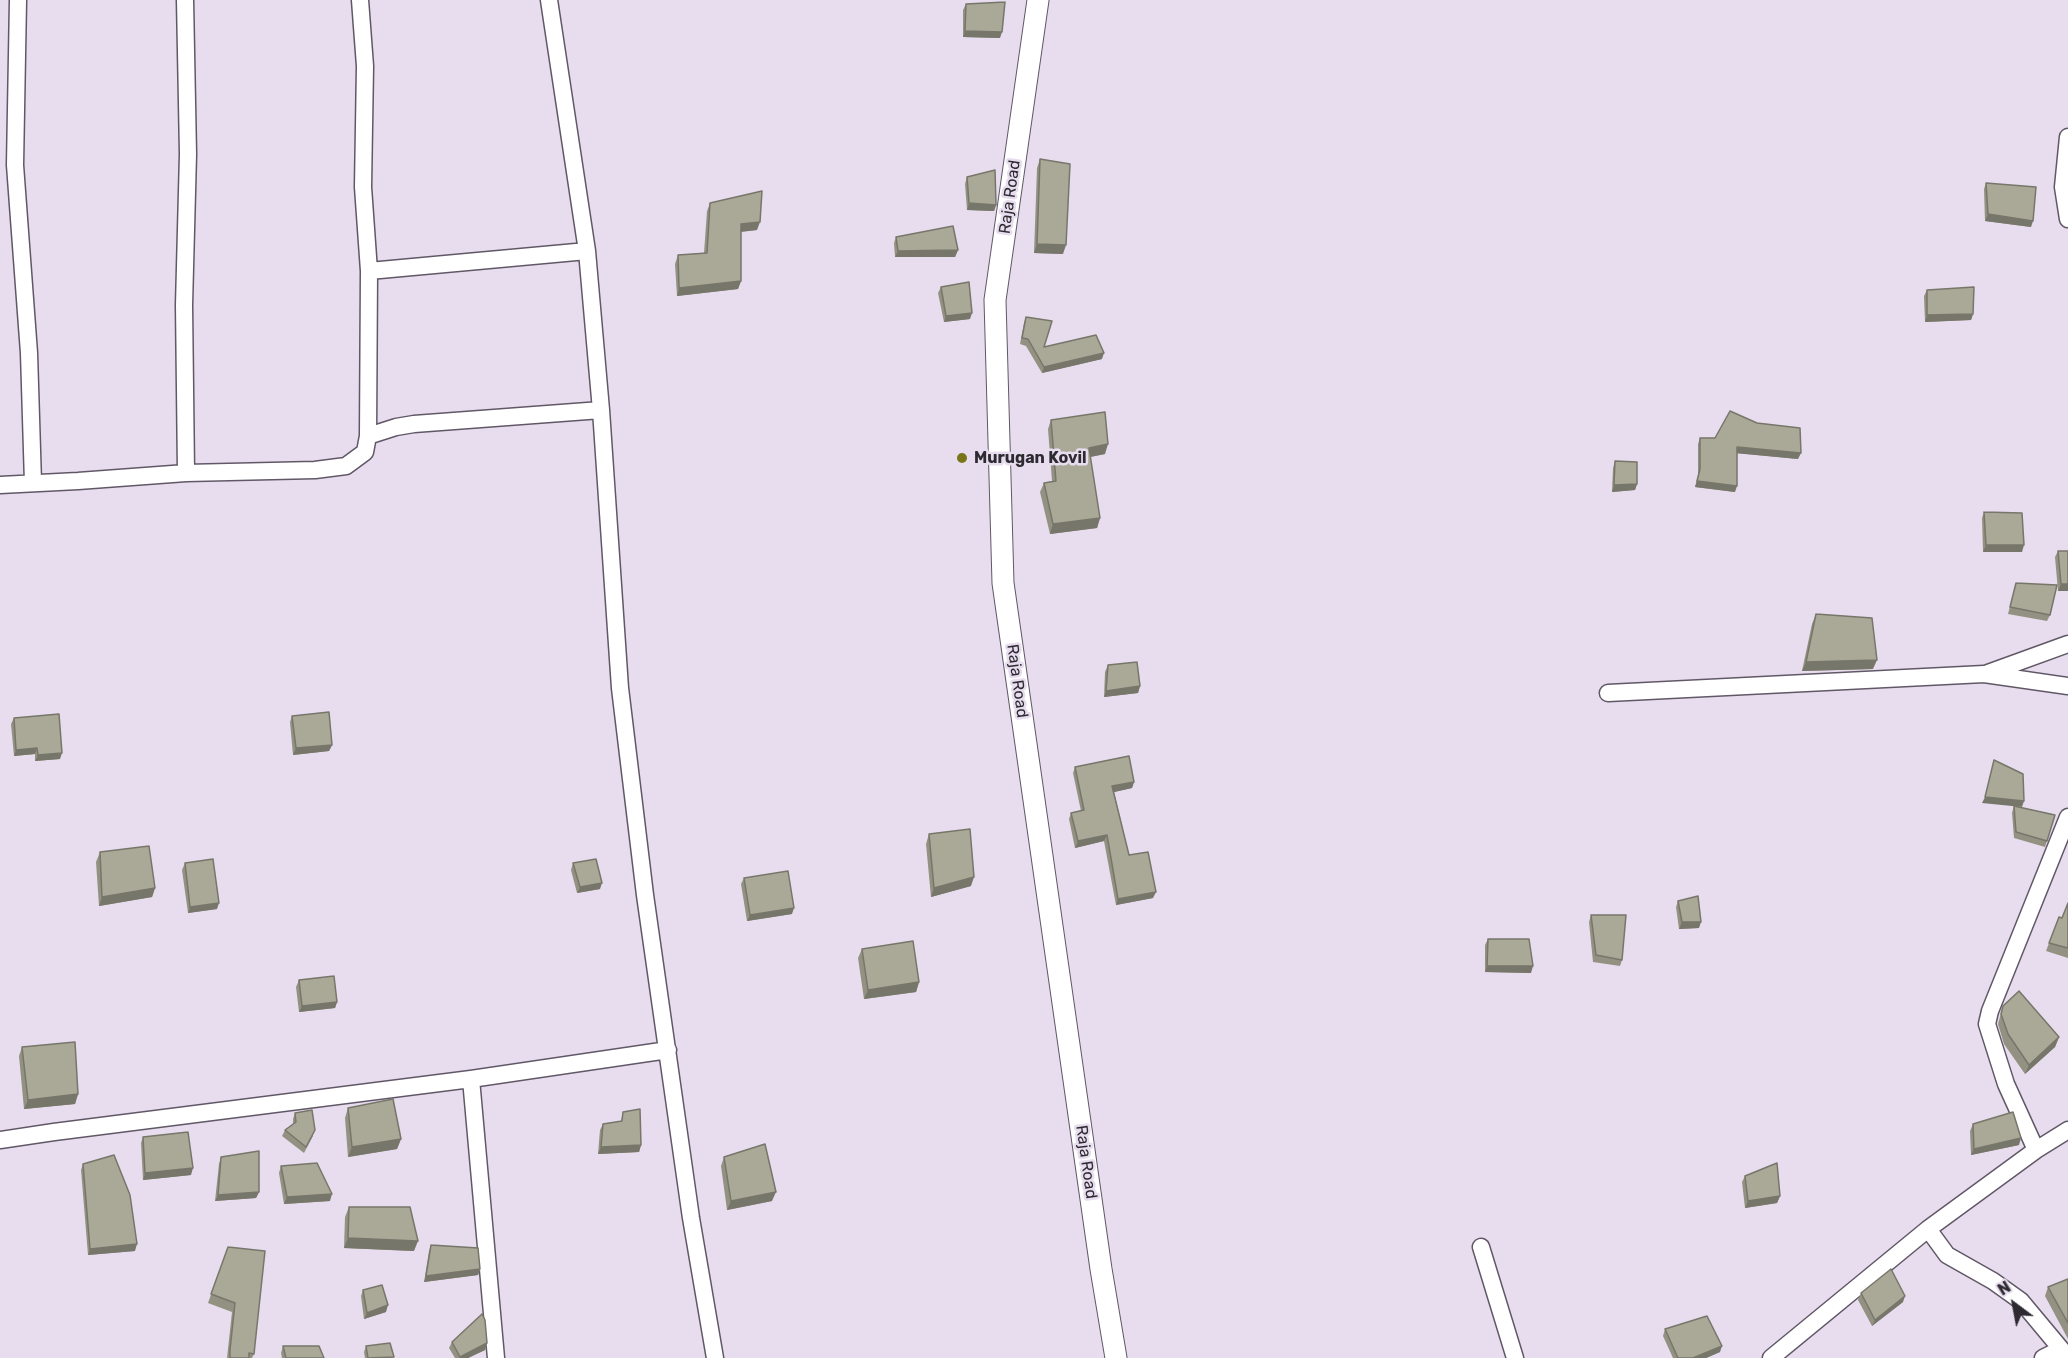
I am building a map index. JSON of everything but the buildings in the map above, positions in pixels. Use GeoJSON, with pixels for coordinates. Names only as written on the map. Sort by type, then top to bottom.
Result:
{"type":"FeatureCollection","features":[{"type":"Feature","properties":{"kind":"street"},"geometry":{"type":"LineString","coordinates":[[18,0],[15,165],[29,353],[33,483]]}},
{"type":"Feature","properties":{"kind":"street"},"geometry":{"type":"LineString","coordinates":[[185,0],[188,154],[184,305],[186,473]]}},
{"type":"Feature","properties":{"kind":"street"},"geometry":{"type":"LineString","coordinates":[[0,485],[78,482],[186,473],[315,470],[346,466],[365,452],[368,436],[369,272],[363,187],[365,66],[360,0]]}},
{"type":"Feature","properties":{"kind":"street"},"geometry":{"type":"LineString","coordinates":[[549,0],[587,251],[601,410],[620,688],[645,895],[692,1218],[716,1358]]}},
{"type":"Feature","properties":{"kind":"street","name":"Raja Road"},"geometry":{"type":"LineString","coordinates":[[1038,0],[995,300],[1003,583],[1101,1269],[1116,1358]]}},
{"type":"Feature","properties":{"kind":"street"},"geometry":{"type":"LineString","coordinates":[[2068,137],[2063,187],[2068,219]]}},
{"type":"Feature","properties":{"kind":"street"},"geometry":{"type":"LineString","coordinates":[[369,272],[587,251]]}},
{"type":"Feature","properties":{"kind":"street"},"geometry":{"type":"LineString","coordinates":[[368,436],[414,424],[601,410]]}},
{"type":"Feature","properties":{"kind":"street"},"geometry":{"type":"LineString","coordinates":[[1984,674],[2068,644]]}},
{"type":"Feature","properties":{"kind":"street"},"geometry":{"type":"LineString","coordinates":[[1608,693],[1984,674],[2068,686]]}},
{"type":"Feature","properties":{"kind":"street"},"geometry":{"type":"LineString","coordinates":[[2036,1150],[2006,1084],[1987,1024],[1990,1011],[2068,817]]}},
{"type":"Feature","properties":{"kind":"street"},"geometry":{"type":"LineString","coordinates":[[0,1140],[471,1079],[668,1050]]}},
{"type":"Feature","properties":{"kind":"street"},"geometry":{"type":"LineString","coordinates":[[471,1079],[496,1358]]}},
{"type":"Feature","properties":{"kind":"street"},"geometry":{"type":"LineString","coordinates":[[1771,1358],[1928,1229],[2036,1150],[2068,1130]]}},
{"type":"Feature","properties":{"kind":"street"},"geometry":{"type":"LineString","coordinates":[[1928,1229],[1947,1255],[1993,1281],[2020,1300],[2064,1354],[2043,1358]]}},
{"type":"Feature","properties":{"kind":"street"},"geometry":{"type":"LineString","coordinates":[[1481,1246],[1515,1358]]}},
{"type":"Feature","properties":{"kind":"place","name":"Murugan Kovil"},"geometry":{"type":"Point","coordinates":[962,458]}}]}
